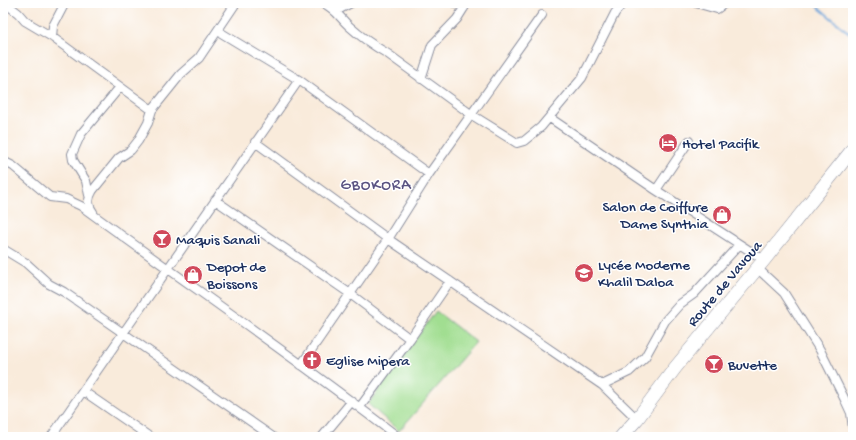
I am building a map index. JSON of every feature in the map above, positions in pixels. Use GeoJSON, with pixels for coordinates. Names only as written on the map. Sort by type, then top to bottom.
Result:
{"type":"FeatureCollection","features":[{"type":"Feature","properties":{"kind":"main road","name":"Route de Vavoua"},"geometry":{"type":"LineString","coordinates":[[621,437],[637,419],[675,368],[853,149]]}},
{"type":"Feature","properties":{"kind":"street"},"geometry":{"type":"LineString","coordinates":[[5,3],[18,13],[25,22],[52,37],[152,110]]}},
{"type":"Feature","properties":{"kind":"street"},"geometry":{"type":"LineString","coordinates":[[52,37],[53,26],[65,3]]}},
{"type":"Feature","properties":{"kind":"street"},"geometry":{"type":"LineString","coordinates":[[89,196],[114,163],[131,150],[138,141],[148,123],[152,110],[181,74],[199,58],[236,3]]}},
{"type":"Feature","properties":{"kind":"street"},"geometry":{"type":"LineString","coordinates":[[323,3],[333,8],[348,26],[373,46],[388,54],[472,115],[517,143],[524,141],[542,128],[566,96],[582,78],[615,14],[623,3]]}},
{"type":"Feature","properties":{"kind":"street"},"geometry":{"type":"LineString","coordinates":[[336,11],[351,3]]}},
{"type":"Feature","properties":{"kind":"street"},"geometry":{"type":"LineString","coordinates":[[422,79],[428,53],[432,45],[457,19],[466,6],[455,3]]}},
{"type":"Feature","properties":{"kind":"street"},"geometry":{"type":"LineString","coordinates":[[696,3],[717,9],[725,3]]}},
{"type":"Feature","properties":{"kind":"street"},"geometry":{"type":"LineString","coordinates":[[301,365],[349,293],[388,239],[429,174],[542,15]]}},
{"type":"Feature","properties":{"kind":"street"},"geometry":{"type":"LineString","coordinates":[[218,31],[299,80],[429,174]]}},
{"type":"Feature","properties":{"kind":"street"},"geometry":{"type":"LineString","coordinates":[[51,437],[299,80]]}},
{"type":"Feature","properties":{"kind":"street"},"geometry":{"type":"LineString","coordinates":[[96,216],[88,205],[89,196],[86,181],[73,160],[72,154],[81,134],[120,87]]}},
{"type":"Feature","properties":{"kind":"street"},"geometry":{"type":"LineString","coordinates":[[550,118],[739,245],[761,264],[784,293],[820,350],[845,400],[850,413],[853,429]]}},
{"type":"Feature","properties":{"kind":"street"},"geometry":{"type":"LineString","coordinates":[[656,190],[689,141]]}},
{"type":"Feature","properties":{"kind":"street"},"geometry":{"type":"LineString","coordinates":[[255,142],[388,239],[602,385],[637,419]]}},
{"type":"Feature","properties":{"kind":"street"},"geometry":{"type":"LineString","coordinates":[[3,161],[13,166],[50,196],[74,202],[96,216],[167,269],[352,401],[398,437]]}},
{"type":"Feature","properties":{"kind":"street"},"geometry":{"type":"LineString","coordinates":[[215,200],[349,293],[410,340]]}},
{"type":"Feature","properties":{"kind":"street"},"geometry":{"type":"LineString","coordinates":[[602,385],[629,372],[644,357],[665,320],[680,304],[694,294],[739,245]]}},
{"type":"Feature","properties":{"kind":"street"},"geometry":{"type":"LineString","coordinates":[[3,250],[26,263],[49,284],[64,292],[273,437]]}},
{"type":"Feature","properties":{"kind":"street"},"geometry":{"type":"LineString","coordinates":[[360,407],[410,340],[450,281]]}},
{"type":"Feature","properties":{"kind":"street"},"geometry":{"type":"LineString","coordinates":[[82,391],[150,437]]}},
{"type":"Feature","properties":{"kind":"street"},"geometry":{"type":"LineString","coordinates":[[322,437],[352,401]]}},
{"type":"Feature","properties":{"kind":"green space"},"geometry":{"type":"Polygon","coordinates":[[[436,311],[476,342],[399,431],[368,404],[436,311]]]}},
{"type":"Feature","properties":{"kind":"waterway"},"geometry":{"type":"LineString","coordinates":[[813,3],[853,36]]}},
{"type":"Feature","properties":{"kind":"place","name":"Hotel Pacifik"},"geometry":{"type":"Point","coordinates":[668,143]}},
{"type":"Feature","properties":{"kind":"place","name":"Salon de Coiffure Dame Synthia"},"geometry":{"type":"Point","coordinates":[722,215]}},
{"type":"Feature","properties":{"kind":"place","name":"Maquis Sanali"},"geometry":{"type":"Point","coordinates":[162,239]}},
{"type":"Feature","properties":{"kind":"place","name":"Lycée Moderne Khalil Daloa"},"geometry":{"type":"Point","coordinates":[584,273]}},
{"type":"Feature","properties":{"kind":"place","name":"Depot de Boissons"},"geometry":{"type":"Point","coordinates":[193,275]}},
{"type":"Feature","properties":{"kind":"place","name":"Eglise Mipera"},"geometry":{"type":"Point","coordinates":[312,360]}},
{"type":"Feature","properties":{"kind":"place","name":"Buvette"},"geometry":{"type":"Point","coordinates":[714,364]}},
{"type":"Feature","properties":{"kind":"district","name":"GBOKORA"},"geometry":{"type":"Point","coordinates":[376,183]}}]}
